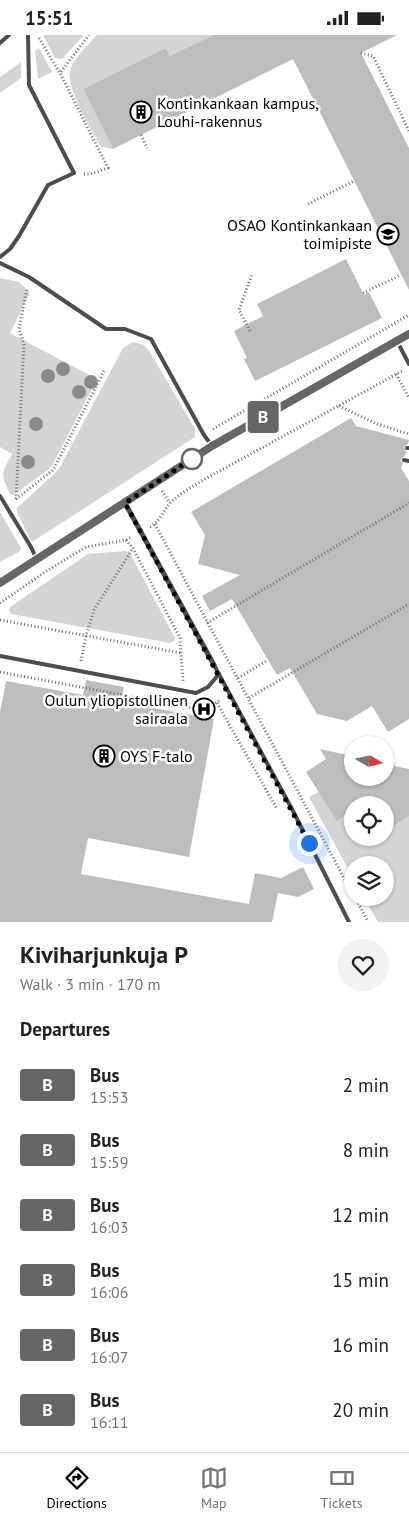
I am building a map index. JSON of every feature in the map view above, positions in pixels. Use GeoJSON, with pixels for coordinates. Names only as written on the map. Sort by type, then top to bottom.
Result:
{"type":"FeatureCollection","features":[{"type":"Feature","properties":{"kind":"street"},"geometry":{"type":"LineString","coordinates":[[0,583],[212,446],[409,334]]}},
{"type":"Feature","properties":{"kind":"street"},"geometry":{"type":"LineString","coordinates":[[125,503],[214,665]]}},
{"type":"Feature","properties":{"kind":"lane"},"geometry":{"type":"LineString","coordinates":[[0,43],[9,35]]}},
{"type":"Feature","properties":{"kind":"lane"},"geometry":{"type":"LineString","coordinates":[[0,257],[10,249],[19,236],[48,185],[74,173],[29,85],[28,35]]}},
{"type":"Feature","properties":{"kind":"lane"},"geometry":{"type":"LineString","coordinates":[[0,263],[29,277],[106,329],[125,329],[151,339],[204,435],[212,446]]}},
{"type":"Feature","properties":{"kind":"lane"},"geometry":{"type":"LineString","coordinates":[[397,341],[409,365]]}},
{"type":"Feature","properties":{"kind":"lane"},"geometry":{"type":"LineString","coordinates":[[404,460],[409,461]]}},
{"type":"Feature","properties":{"kind":"lane"},"geometry":{"type":"LineString","coordinates":[[0,496],[37,560]]}},
{"type":"Feature","properties":{"kind":"lane"},"geometry":{"type":"LineString","coordinates":[[0,656],[196,693],[208,687],[219,674]]}},
{"type":"Feature","properties":{"kind":"lane"},"geometry":{"type":"LineString","coordinates":[[214,665],[293,811],[349,922]]}},
{"type":"Feature","properties":{"kind":"path"},"geometry":{"type":"LineString","coordinates":[[38,35],[60,73],[108,168],[90,174],[74,173]]}},
{"type":"Feature","properties":{"kind":"path"},"geometry":{"type":"LineString","coordinates":[[60,73],[89,35]]}},
{"type":"Feature","properties":{"kind":"path"},"geometry":{"type":"LineString","coordinates":[[361,53],[373,57],[409,131]]}},
{"type":"Feature","properties":{"kind":"path"},"geometry":{"type":"LineString","coordinates":[[141,135],[147,149]]}},
{"type":"Feature","properties":{"kind":"path"},"geometry":{"type":"LineString","coordinates":[[308,204],[354,181]]}},
{"type":"Feature","properties":{"kind":"path"},"geometry":{"type":"LineString","coordinates":[[250,331],[239,310],[252,274]]}},
{"type":"Feature","properties":{"kind":"path"},"geometry":{"type":"LineString","coordinates":[[363,293],[401,275]]}},
{"type":"Feature","properties":{"kind":"path"},"geometry":{"type":"LineString","coordinates":[[16,500],[24,344],[19,329],[29,277]]}},
{"type":"Feature","properties":{"kind":"path"},"geometry":{"type":"LineString","coordinates":[[0,603],[86,547],[126,540],[155,524],[170,503],[204,479],[396,374],[409,365]]}},
{"type":"Feature","properties":{"kind":"path"},"geometry":{"type":"LineString","coordinates":[[6,507],[53,470],[104,371]]}},
{"type":"Feature","properties":{"kind":"path"},"geometry":{"type":"LineString","coordinates":[[396,374],[409,398]]}},
{"type":"Feature","properties":{"kind":"path"},"geometry":{"type":"LineString","coordinates":[[338,406],[377,424],[409,434]]}},
{"type":"Feature","properties":{"kind":"path"},"geometry":{"type":"LineString","coordinates":[[208,622],[409,503]]}},
{"type":"Feature","properties":{"kind":"path"},"geometry":{"type":"LineString","coordinates":[[155,524],[344,878]]}},
{"type":"Feature","properties":{"kind":"path"},"geometry":{"type":"LineString","coordinates":[[0,620],[181,653],[180,638],[133,548],[126,540]]}},
{"type":"Feature","properties":{"kind":"path"},"geometry":{"type":"LineString","coordinates":[[86,636],[94,610],[133,548]]}},
{"type":"Feature","properties":{"kind":"path"},"geometry":{"type":"LineString","coordinates":[[249,698],[409,604]]}},
{"type":"Feature","properties":{"kind":"path"},"geometry":{"type":"LineString","coordinates":[[238,677],[268,660]]}},
{"type":"Feature","properties":{"kind":"path"},"geometry":{"type":"LineString","coordinates":[[217,703],[278,810]]}},
{"type":"Feature","properties":{"kind":"path"},"geometry":{"type":"LineString","coordinates":[[360,906],[368,922]]}},
{"type":"Feature","properties":{"kind":"shaded area"},"geometry":{"type":"Polygon","coordinates":[[[43,35],[84,35],[62,59],[55,58],[43,35]]]}},
{"type":"Feature","properties":{"kind":"shaded area"},"geometry":{"type":"Polygon","coordinates":[[[97,35],[213,35],[170,56],[166,48],[83,89],[113,149],[101,147],[79,106],[71,83],[70,73],[72,65],[80,53],[97,35]]]}},
{"type":"Feature","properties":{"kind":"shaded area"},"geometry":{"type":"Polygon","coordinates":[[[39,48],[52,72],[38,79],[35,51],[39,48]]]}},
{"type":"Feature","properties":{"kind":"shaded area"},"geometry":{"type":"Polygon","coordinates":[[[21,62],[21,78],[0,93],[0,77],[21,62]]]}},
{"type":"Feature","properties":{"kind":"shaded area"},"geometry":{"type":"Polygon","coordinates":[[[1,278],[19,282],[30,293],[10,333],[97,379],[53,464],[48,470],[13,495],[10,494],[3,477],[4,470],[12,454],[0,447],[1,278]]]}},
{"type":"Feature","properties":{"kind":"shaded area"},"geometry":{"type":"Polygon","coordinates":[[[133,342],[144,345],[150,352],[195,429],[195,437],[32,542],[17,513],[17,508],[60,467],[123,348],[133,342]]]}},
{"type":"Feature","properties":{"kind":"shaded area"},"geometry":{"type":"Polygon","coordinates":[[[0,512],[21,548],[20,551],[0,562],[0,512]]]}},
{"type":"Feature","properties":{"kind":"shaded area"},"geometry":{"type":"Polygon","coordinates":[[[125,551],[130,553],[175,638],[174,641],[170,643],[11,614],[9,611],[10,607],[88,554],[125,551]]]}},
{"type":"Feature","properties":{"kind":"shaded area"},"geometry":{"type":"Polygon","coordinates":[[[319,792],[344,818],[344,846],[394,846],[394,825],[409,816],[409,922],[378,922],[369,906],[394,906],[394,856],[344,856],[344,861],[309,797],[319,792]]]}},
{"type":"Feature","properties":{"kind":"building","name":"OSAO Kontinkankaan toimipiste"},"geometry":{"type":"Polygon","coordinates":[[[213,35],[397,35],[361,53],[409,148],[409,290],[293,59],[113,149],[83,89],[166,48],[170,56],[213,35]]]}},
{"type":"Feature","properties":{"kind":"building"},"geometry":{"type":"Polygon","coordinates":[[[346,259],[364,295],[369,292],[382,318],[255,381],[244,359],[247,358],[234,331],[263,316],[257,304],[346,259]]]}},
{"type":"Feature","properties":{"kind":"building"},"geometry":{"type":"Polygon","coordinates":[[[351,418],[356,426],[409,440],[408,444],[404,447],[405,456],[400,460],[403,463],[401,468],[409,481],[409,719],[388,732],[372,706],[347,721],[317,714],[290,668],[277,675],[232,599],[210,611],[202,596],[240,575],[198,564],[205,535],[191,512],[351,418]]]}},
{"type":"Feature","properties":{"kind":"building","name":"OYS F-talo"},"geometry":{"type":"Polygon","coordinates":[[[86,680],[124,687],[121,702],[214,719],[189,857],[88,838],[81,874],[249,904],[255,873],[281,878],[303,867],[314,889],[298,897],[278,893],[272,922],[0,922],[0,712],[6,681],[83,695],[86,680]]]}},
{"type":"Feature","properties":{"kind":"building"},"geometry":{"type":"Polygon","coordinates":[[[320,749],[344,754],[344,786],[394,786],[394,766],[409,769],[409,816],[394,825],[394,796],[344,796],[344,816],[337,821],[306,772],[326,759],[320,749]]]}},
{"type":"Feature","properties":{"kind":"bus line","name":"B"},"geometry":{"type":"LineString","coordinates":[[0,583],[212,446],[409,334]]}},
{"type":"Feature","properties":{"kind":"place","name":"Kontinkankaan kampus, Louhi-rakennus"},"geometry":{"type":"Point","coordinates":[141,112]}},
{"type":"Feature","properties":{"kind":"place","name":"OSAO Kontinkankaan toimipiste"},"geometry":{"type":"Point","coordinates":[388,234]}},
{"type":"Feature","properties":{"kind":"place","name":"Oulun yliopistollinen sairaala"},"geometry":{"type":"Point","coordinates":[204,709]}},
{"type":"Feature","properties":{"kind":"place","name":"OYS F-talo"},"geometry":{"type":"Point","coordinates":[104,756]}},
{"type":"Feature","properties":{"kind":"route"},"geometry":{"type":"LineString","coordinates":[[192,459],[198,455],[125,503],[309,843]]}}]}
